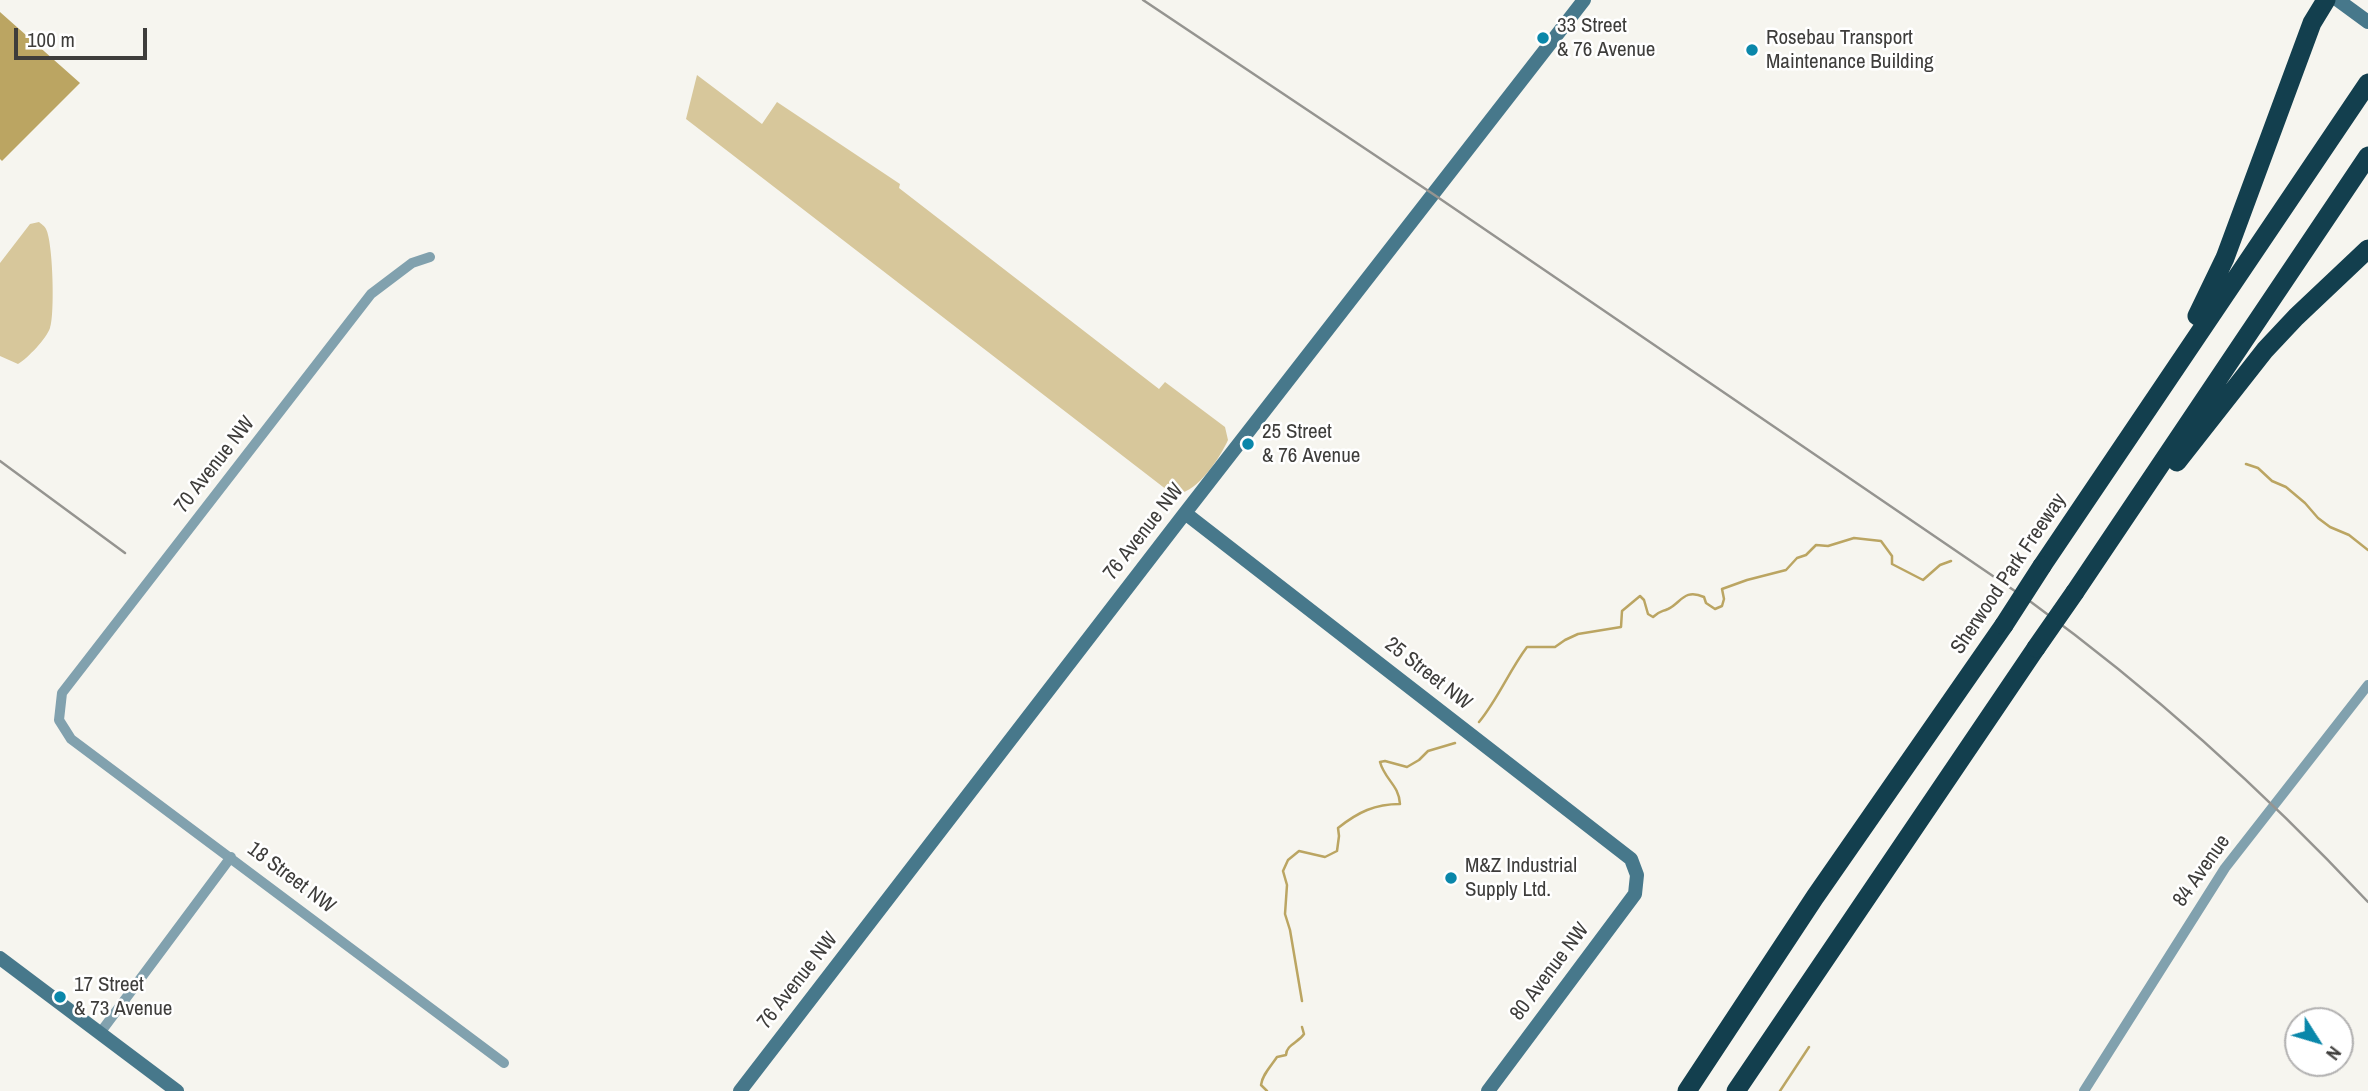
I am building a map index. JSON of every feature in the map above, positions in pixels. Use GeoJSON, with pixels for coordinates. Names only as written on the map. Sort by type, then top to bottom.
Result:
{"type":"FeatureCollection","features":[{"type":"Feature","properties":{"kind":"highway"},"geometry":{"type":"LineString","coordinates":[[2158,393],[2225,258],[2312,23],[2326,0]]}},
{"type":"Feature","properties":{"kind":"highway","name":"Sherwood Park Freeway"},"geometry":{"type":"LineString","coordinates":[[1687,1091],[2368,83]]}},
{"type":"Feature","properties":{"kind":"highway"},"geometry":{"type":"LineString","coordinates":[[1737,1091],[2368,156]]}},
{"type":"Feature","properties":{"kind":"highway"},"geometry":{"type":"LineString","coordinates":[[2094,564],[2146,503],[2265,350],[2368,249]]}},
{"type":"Feature","properties":{"kind":"highway"},"geometry":{"type":"LineString","coordinates":[[1749,1091],[1815,990],[1851,922]]}},
{"type":"Feature","properties":{"kind":"highway"},"geometry":{"type":"LineString","coordinates":[[1679,1091],[1706,1063]]}},
{"type":"Feature","properties":{"kind":"street","name":"76 Avenue NW"},"geometry":{"type":"LineString","coordinates":[[740,1091],[1584,0]]}},
{"type":"Feature","properties":{"kind":"street"},"geometry":{"type":"LineString","coordinates":[[2339,0],[2368,22]]}},
{"type":"Feature","properties":{"kind":"street","name":"70 Avenue NW"},"geometry":{"type":"LineString","coordinates":[[59,720],[62,694],[371,294],[412,262],[430,257]]}},
{"type":"Feature","properties":{"kind":"street","name":"25 Street NW"},"geometry":{"type":"LineString","coordinates":[[1185,513],[1612,843],[1631,859],[1637,875]]}},
{"type":"Feature","properties":{"kind":"street","name":"84 Avenue"},"geometry":{"type":"LineString","coordinates":[[2084,1091],[2225,869],[2368,685]]}},
{"type":"Feature","properties":{"kind":"street","name":"18 Street NW"},"geometry":{"type":"LineString","coordinates":[[59,720],[71,739],[504,1063]]}},
{"type":"Feature","properties":{"kind":"street"},"geometry":{"type":"LineString","coordinates":[[100,1033],[231,857]]}},
{"type":"Feature","properties":{"kind":"street","name":"80 Avenue NW"},"geometry":{"type":"LineString","coordinates":[[1488,1091],[1635,894],[1637,875]]}},
{"type":"Feature","properties":{"kind":"street"},"geometry":{"type":"LineString","coordinates":[[0,958],[177,1091]]}},
{"type":"Feature","properties":{"kind":"shaded area"},"geometry":{"type":"Polygon","coordinates":[[[0,12],[80,83],[2,161],[0,159],[0,12]]]}},
{"type":"Feature","properties":{"kind":"shaded area"},"geometry":{"type":"Polygon","coordinates":[[[697,75],[762,124],[777,102],[900,184],[899,188],[1159,389],[1165,382],[1225,427],[1228,440],[1208,472],[1185,491],[1177,493],[1167,490],[686,119],[697,75]]]}},
{"type":"Feature","properties":{"kind":"shaded area"},"geometry":{"type":"Polygon","coordinates":[[[39,222],[46,229],[50,248],[52,321],[41,343],[18,364],[0,356],[0,263],[30,224],[39,222]]]}},
{"type":"Feature","properties":{"kind":"waterway"},"geometry":{"type":"LineString","coordinates":[[2246,464],[2258,468],[2272,481],[2286,487],[2318,518],[2330,527],[2349,535],[2368,550]]}},
{"type":"Feature","properties":{"kind":"waterway"},"geometry":{"type":"LineString","coordinates":[[1479,722],[1527,647],[1555,647],[1578,634],[1621,627],[1622,611],[1640,596],[1648,614],[1653,617],[1692,594],[1704,597],[1706,603],[1715,609],[1722,606],[1722,589],[1786,570],[1797,558],[1806,555],[1816,545],[1828,546],[1854,538],[1881,541],[1892,556],[1892,564],[1923,580],[1940,565],[1951,561]]}},
{"type":"Feature","properties":{"kind":"waterway"},"geometry":{"type":"LineString","coordinates":[[1302,1001],[1285,914],[1287,885],[1283,871],[1288,860],[1299,851],[1325,857],[1337,851],[1338,828],[1345,822],[1375,807],[1400,804],[1397,792],[1380,762],[1407,767],[1428,751],[1455,743]]}},
{"type":"Feature","properties":{"kind":"waterway"},"geometry":{"type":"LineString","coordinates":[[1267,1091],[1261,1085],[1265,1074],[1277,1057],[1286,1055],[1288,1049],[1302,1037],[1302,1027]]}},
{"type":"Feature","properties":{"kind":"waterway"},"geometry":{"type":"LineString","coordinates":[[1780,1091],[1809,1047]]}},
{"type":"Feature","properties":{"kind":"railway"},"geometry":{"type":"LineString","coordinates":[[1143,0],[1433,194],[2031,602],[2121,671],[2207,744],[2289,821],[2368,902]]}},
{"type":"Feature","properties":{"kind":"railway"},"geometry":{"type":"LineString","coordinates":[[0,461],[125,553]]}},
{"type":"Feature","properties":{"kind":"place","name":"33 Street & 76 Avenue"},"geometry":{"type":"Point","coordinates":[1543,38]}},
{"type":"Feature","properties":{"kind":"place","name":"Rosebau Transport Maintenance Building"},"geometry":{"type":"Point","coordinates":[1752,50]}},
{"type":"Feature","properties":{"kind":"place","name":"25 Street & 76 Avenue"},"geometry":{"type":"Point","coordinates":[1248,444]}},
{"type":"Feature","properties":{"kind":"place","name":"M&Z Industrial Supply Ltd."},"geometry":{"type":"Point","coordinates":[1451,878]}},
{"type":"Feature","properties":{"kind":"place","name":"17 Street & 73 Avenue"},"geometry":{"type":"Point","coordinates":[60,997]}}]}
